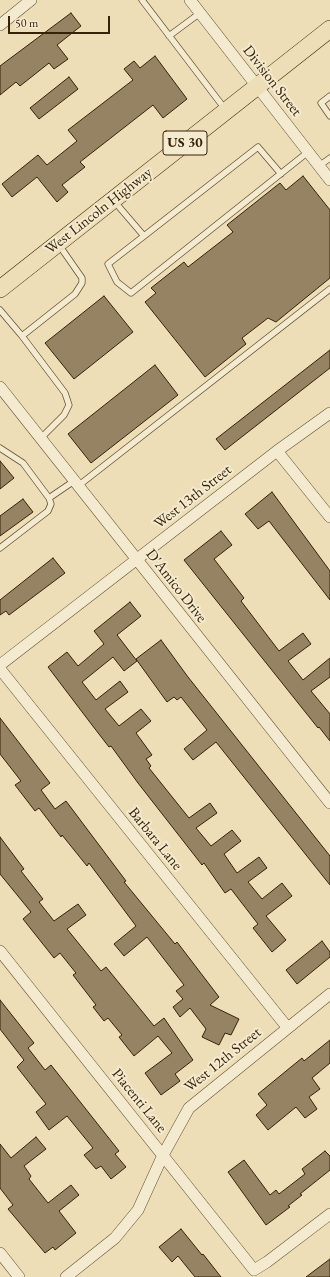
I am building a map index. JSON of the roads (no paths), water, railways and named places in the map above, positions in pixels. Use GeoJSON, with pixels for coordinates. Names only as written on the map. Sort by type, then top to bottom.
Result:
{"type":"FeatureCollection","features":[{"type":"Feature","properties":{"kind":"main road","name":"West Lincoln Highway"},"geometry":{"type":"LineString","coordinates":[[0,288],[330,29]]}},
{"type":"Feature","properties":{"kind":"street"},"geometry":{"type":"LineString","coordinates":[[0,25],[32,0]]}},
{"type":"Feature","properties":{"kind":"street","name":"Division Street"},"geometry":{"type":"LineString","coordinates":[[190,0],[330,180]]}},
{"type":"Feature","properties":{"kind":"street","name":"D'Amico Drive"},"geometry":{"type":"LineString","coordinates":[[0,387],[330,803]]}},
{"type":"Feature","properties":{"kind":"street","name":"West 13th Street"},"geometry":{"type":"LineString","coordinates":[[0,665],[277,451],[330,413]]}},
{"type":"Feature","properties":{"kind":"street"},"geometry":{"type":"LineString","coordinates":[[277,451],[330,517]]}},
{"type":"Feature","properties":{"kind":"street","name":"Barbara Lane"},"geometry":{"type":"LineString","coordinates":[[0,669],[287,1027]]}},
{"type":"Feature","properties":{"kind":"street","name":"Piacenti Lane"},"geometry":{"type":"LineString","coordinates":[[0,951],[254,1270],[267,1262],[330,1214]]}},
{"type":"Feature","properties":{"kind":"street","name":"West 12th Street"},"geometry":{"type":"LineString","coordinates":[[66,1277],[115,1238],[138,1210],[163,1155],[189,1108],[287,1027],[330,994]]}},
{"type":"Feature","properties":{"kind":"street"},"geometry":{"type":"LineString","coordinates":[[0,1253],[19,1277]]}},
{"type":"Feature","properties":{"kind":"lane"},"geometry":{"type":"LineString","coordinates":[[142,0],[226,111]]}},
{"type":"Feature","properties":{"kind":"lane"},"geometry":{"type":"LineString","coordinates":[[169,36],[200,13]]}},
{"type":"Feature","properties":{"kind":"lane"},"geometry":{"type":"LineString","coordinates":[[330,96],[320,103],[330,116]]}},
{"type":"Feature","properties":{"kind":"lane"},"geometry":{"type":"LineString","coordinates":[[281,174],[258,147],[108,264],[117,282],[131,293],[281,174],[308,152]]}},
{"type":"Feature","properties":{"kind":"lane"},"geometry":{"type":"LineString","coordinates":[[319,166],[330,158]]}},
{"type":"Feature","properties":{"kind":"lane"},"geometry":{"type":"LineString","coordinates":[[113,200],[144,236]]}},
{"type":"Feature","properties":{"kind":"lane"},"geometry":{"type":"LineString","coordinates":[[22,336],[75,294],[82,283],[82,278],[57,244]]}},
{"type":"Feature","properties":{"kind":"lane"},"geometry":{"type":"LineString","coordinates":[[49,498],[76,483],[330,289]]}},
{"type":"Feature","properties":{"kind":"lane"},"geometry":{"type":"LineString","coordinates":[[0,310],[22,336],[65,393],[68,405],[64,415],[41,438]]}},
{"type":"Feature","properties":{"kind":"lane"},"geometry":{"type":"LineString","coordinates":[[0,448],[23,463],[49,498],[51,504],[48,511],[0,548]]}}]}
